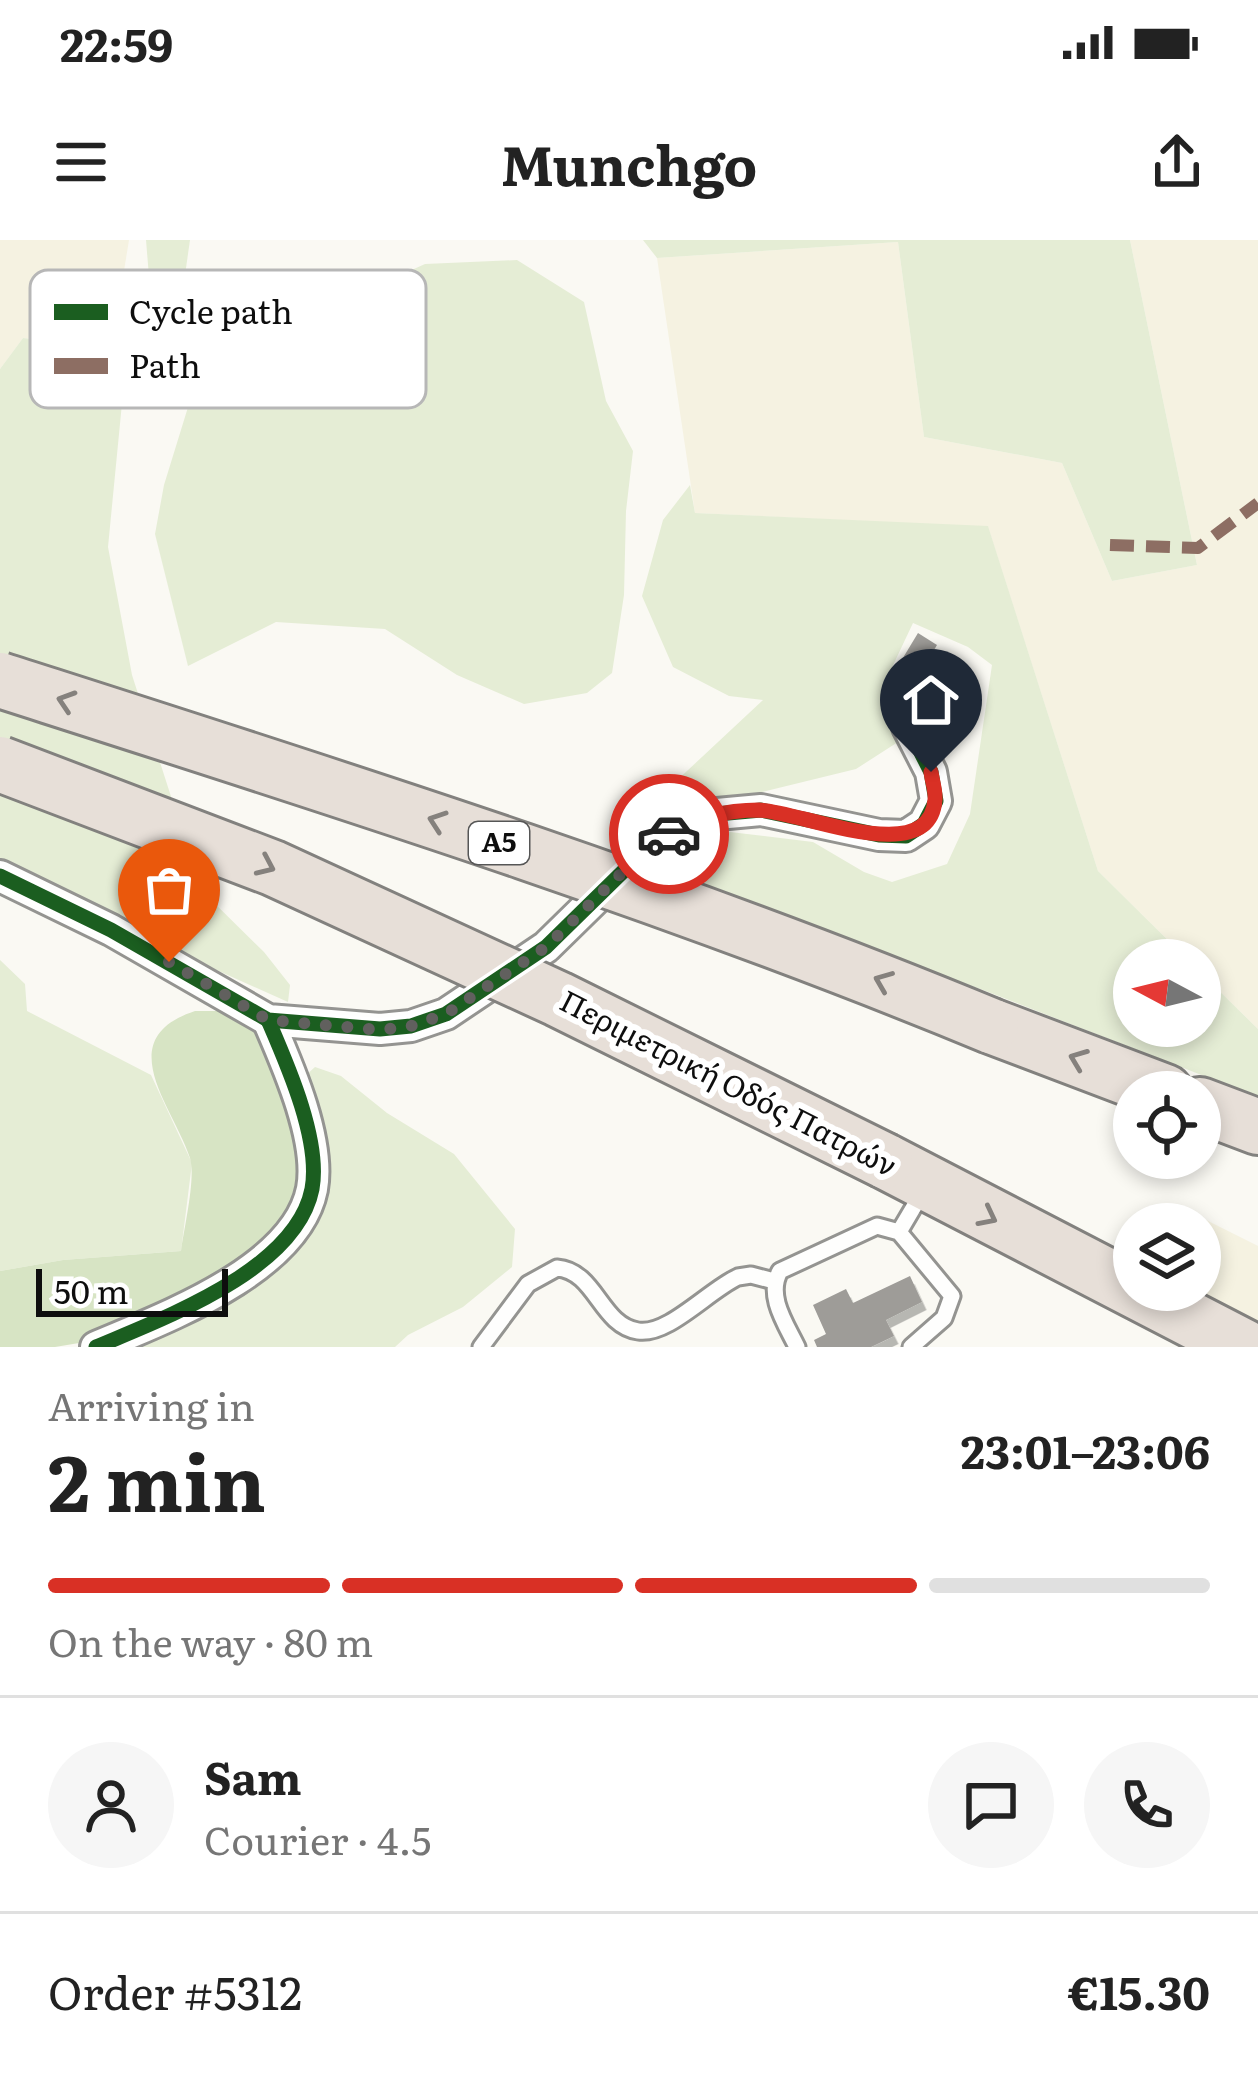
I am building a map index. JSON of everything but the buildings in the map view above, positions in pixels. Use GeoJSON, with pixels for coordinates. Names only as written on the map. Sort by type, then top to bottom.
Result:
{"type":"FeatureCollection","features":[{"type":"Feature","properties":{"kind":"highway","name":"Α5"},"geometry":{"type":"LineString","coordinates":[[0,680],[587,870],[1113,1072]]}},
{"type":"Feature","properties":{"kind":"highway","name":"Περιμετρική Οδός Πατρών"},"geometry":{"type":"LineString","coordinates":[[0,764],[273,868],[558,998],[1244,1347]]}},
{"type":"Feature","properties":{"kind":"highway"},"geometry":{"type":"LineString","coordinates":[[1221,1113],[1258,1127]]}},
{"type":"Feature","properties":{"kind":"street"},"geometry":{"type":"LineString","coordinates":[[0,876],[111,930],[268,1020],[380,1030],[411,1026],[446,1014],[546,947],[644,851],[706,815],[761,810],[879,835],[906,836],[924,824],[936,801],[931,772],[908,727]]}},
{"type":"Feature","properties":{"kind":"street"},"geometry":{"type":"LineString","coordinates":[[96,1347],[191,1307],[272,1252],[302,1222],[313,1185],[308,1140],[299,1092],[268,1020]]}},
{"type":"Feature","properties":{"kind":"lane"},"geometry":{"type":"LineString","coordinates":[[898,1232],[906,1174]]}},
{"type":"Feature","properties":{"kind":"lane"},"geometry":{"type":"LineString","coordinates":[[797,1347],[779,1308],[774,1281],[780,1271],[877,1226],[898,1232],[952,1296],[944,1318],[911,1347]]}},
{"type":"Feature","properties":{"kind":"lane"},"geometry":{"type":"LineString","coordinates":[[481,1347],[528,1284],[557,1268],[578,1274],[615,1319],[636,1331],[662,1327],[738,1277],[774,1281]]}},
{"type":"Feature","properties":{"kind":"shaded area"},"geometry":{"type":"Polygon","coordinates":[[[0,240],[129,240],[124,270],[30,270],[30,339],[23,338],[0,369],[0,240]]]}},
{"type":"Feature","properties":{"kind":"shaded area"},"geometry":{"type":"Polygon","coordinates":[[[1130,240],[1258,240],[1258,1029],[1221,993],[1221,939],[1167,939],[1098,871],[988,527],[695,513],[657,258],[898,242],[924,437],[1062,463],[1112,581],[1197,565],[1130,240]]]}},
{"type":"Feature","properties":{"kind":"shaded area"},"geometry":{"type":"Polygon","coordinates":[[[1221,1228],[1258,1246],[1258,1336],[1220,1311],[1221,1228]]]}},
{"type":"Feature","properties":{"kind":"green space"},"geometry":{"type":"Polygon","coordinates":[[[146,240],[190,240],[186,270],[148,270],[146,240]]]}},
{"type":"Feature","properties":{"kind":"green space"},"geometry":{"type":"Polygon","coordinates":[[[643,240],[1130,240],[1197,565],[1112,581],[1062,463],[924,437],[898,242],[657,258],[643,240]]]}},
{"type":"Feature","properties":{"kind":"green space"},"geometry":{"type":"Polygon","coordinates":[[[517,260],[584,302],[606,401],[633,451],[624,595],[612,673],[587,693],[524,704],[457,675],[385,629],[276,622],[188,666],[155,534],[164,485],[188,408],[426,408],[426,270],[412,270],[425,264],[517,260]]]}},
{"type":"Feature","properties":{"kind":"green space"},"geometry":{"type":"Polygon","coordinates":[[[23,338],[30,339],[30,408],[122,408],[108,547],[132,675],[201,890],[290,985],[288,1002],[0,859],[0,369],[23,338]]]}},
{"type":"Feature","properties":{"kind":"green space"},"geometry":{"type":"Polygon","coordinates":[[[690,485],[695,513],[988,526],[1098,871],[1167,939],[1113,939],[1113,1041],[645,872],[668,850],[695,836],[730,832],[813,842],[864,872],[892,882],[947,864],[970,814],[992,665],[968,647],[913,623],[887,678],[940,715],[856,769],[746,796],[692,800],[672,785],[763,700],[729,696],[673,667],[642,596],[663,520],[690,485]]]}},
{"type":"Feature","properties":{"kind":"green space"},"geometry":{"type":"Polygon","coordinates":[[[0,960],[25,984],[27,1011],[151,1075],[192,1163],[181,1251],[63,1260],[0,1271],[0,960]]]}},
{"type":"Feature","properties":{"kind":"green space"},"geometry":{"type":"Polygon","coordinates":[[[1221,993],[1258,1029],[1258,1097],[1221,1083],[1221,1071],[1191,1071],[1129,1047],[1221,1047],[1221,993]]]}},
{"type":"Feature","properties":{"kind":"green space"},"geometry":{"type":"Polygon","coordinates":[[[195,1011],[222,1011],[255,1025],[287,1082],[305,1169],[291,1223],[185,1299],[85,1342],[0,1347],[0,1271],[63,1260],[181,1251],[191,1190],[190,1158],[154,1076],[152,1056],[156,1038],[170,1023],[195,1011]]]}},
{"type":"Feature","properties":{"kind":"green space"},"geometry":{"type":"Polygon","coordinates":[[[315,1067],[341,1076],[387,1113],[454,1154],[515,1229],[512,1267],[463,1307],[408,1335],[395,1347],[125,1347],[305,1076],[315,1067]]]}},
{"type":"Feature","properties":{"kind":"marked path"},"geometry":{"type":"LineString","coordinates":[[1110,545],[1198,548],[1258,503]]}},
{"type":"Feature","properties":{"kind":"cycle path"},"geometry":{"type":"LineString","coordinates":[[0,876],[111,930],[268,1020],[380,1029],[411,1026],[446,1014],[546,947],[644,851],[706,815],[761,810],[879,835],[906,836],[924,824],[936,801],[931,772],[908,727]]}},
{"type":"Feature","properties":{"kind":"cycle path"},"geometry":{"type":"LineString","coordinates":[[96,1347],[224,1288],[281,1244],[301,1218],[312,1189],[312,1148],[268,1020]]}},
{"type":"Feature","properties":{"kind":"way so far"},"geometry":{"type":"LineString","coordinates":[[169,962],[268,1020],[380,1030],[411,1026],[446,1014],[546,947],[644,851],[669,834]]}},
{"type":"Feature","properties":{"kind":"route"},"geometry":{"type":"LineString","coordinates":[[669,834],[706,815],[761,810],[879,835],[906,836],[924,824],[936,801],[931,772]]}}]}
